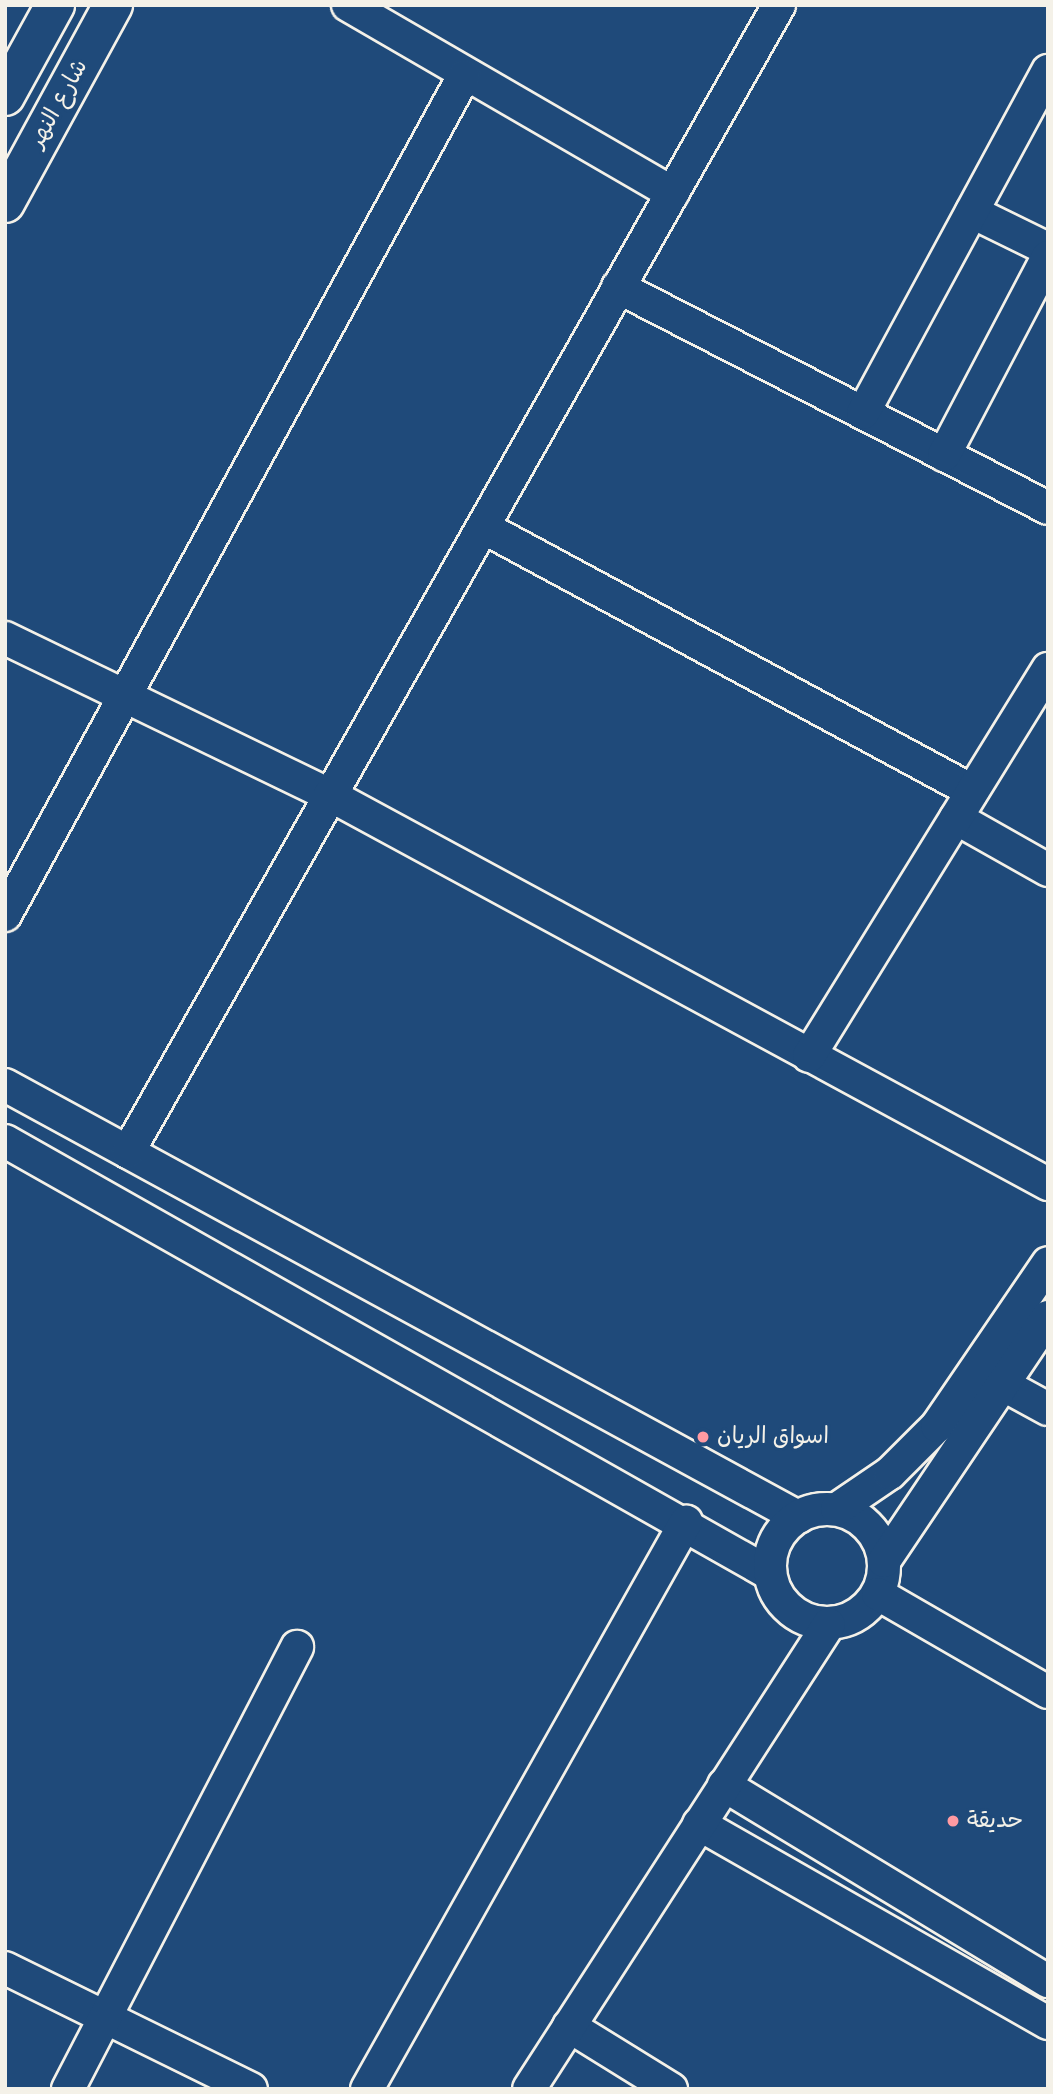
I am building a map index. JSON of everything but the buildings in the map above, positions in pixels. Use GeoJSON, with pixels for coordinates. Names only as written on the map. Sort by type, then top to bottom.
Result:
{"type":"FeatureCollection","features":[{"type":"Feature","properties":{"kind":"main road"},"geometry":{"type":"LineString","coordinates":[[55,5],[14,81],[66,92]]}},
{"type":"Feature","properties":{"kind":"main road","name":"شارع النهر"},"geometry":{"type":"LineString","coordinates":[[5,203],[113,5]]}},
{"type":"Feature","properties":{"kind":"street"},"geometry":{"type":"LineString","coordinates":[[348,5],[385,15],[464,76],[672,194]]}},
{"type":"Feature","properties":{"kind":"street"},"geometry":{"type":"LineString","coordinates":[[128,1152],[779,5]]}},
{"type":"Feature","properties":{"kind":"street"},"geometry":{"type":"LineString","coordinates":[[863,413],[1048,71]]}},
{"type":"Feature","properties":{"kind":"street"},"geometry":{"type":"LineString","coordinates":[[5,915],[464,76]]}},
{"type":"Feature","properties":{"kind":"street"},"geometry":{"type":"LineString","coordinates":[[972,212],[1048,249]]}},
{"type":"Feature","properties":{"kind":"street"},"geometry":{"type":"LineString","coordinates":[[944,455],[1048,257]]}},
{"type":"Feature","properties":{"kind":"street"},"geometry":{"type":"LineString","coordinates":[[618,287],[1048,508]]}},
{"type":"Feature","properties":{"kind":"street"},"geometry":{"type":"LineString","coordinates":[[482,527],[972,791]]}},
{"type":"Feature","properties":{"kind":"street"},"geometry":{"type":"LineString","coordinates":[[5,638],[330,795],[1048,1184]]}},
{"type":"Feature","properties":{"kind":"street"},"geometry":{"type":"LineString","coordinates":[[809,1056],[1048,669]]}},
{"type":"Feature","properties":{"kind":"street"},"geometry":{"type":"LineString","coordinates":[[956,818],[1048,870]]}},
{"type":"Feature","properties":{"kind":"street"},"geometry":{"type":"LineString","coordinates":[[5,1085],[798,1517]]}},
{"type":"Feature","properties":{"kind":"street"},"geometry":{"type":"LineString","coordinates":[[5,1141],[686,1522],[769,1573],[789,1608],[801,1617],[830,1624],[857,1615],[878,1594],[884,1561],[1048,1317]]}},
{"type":"Feature","properties":{"kind":"street"},"geometry":{"type":"LineString","coordinates":[[769,1573],[774,1545],[798,1517],[837,1509],[890,1473],[937,1426],[1048,1263]]}},
{"type":"Feature","properties":{"kind":"street"},"geometry":{"type":"LineString","coordinates":[[1004,1385],[1048,1409]]}},
{"type":"Feature","properties":{"kind":"street"},"geometry":{"type":"LineString","coordinates":[[837,1509],[872,1530],[884,1561]]}},
{"type":"Feature","properties":{"kind":"street"},"geometry":{"type":"LineString","coordinates":[[367,2089],[686,1522]]}},
{"type":"Feature","properties":{"kind":"street"},"geometry":{"type":"LineString","coordinates":[[878,1594],[1048,1692]]}},
{"type":"Feature","properties":{"kind":"street"},"geometry":{"type":"LineString","coordinates":[[529,2089],[830,1624]]}},
{"type":"Feature","properties":{"kind":"street"},"geometry":{"type":"LineString","coordinates":[[68,2089],[297,1647]]}},
{"type":"Feature","properties":{"kind":"street"},"geometry":{"type":"LineString","coordinates":[[724,1784],[1048,1981]]}},
{"type":"Feature","properties":{"kind":"street"},"geometry":{"type":"LineString","coordinates":[[699,1824],[1048,2023]]}},
{"type":"Feature","properties":{"kind":"street"},"geometry":{"type":"LineString","coordinates":[[5,1968],[108,2015],[251,2089]]}},
{"type":"Feature","properties":{"kind":"street"},"geometry":{"type":"LineString","coordinates":[[569,2026],[671,2089]]}},
{"type":"Feature","properties":{"kind":"place","name":"اسواق الريان"},"geometry":{"type":"Point","coordinates":[703,1437]}},
{"type":"Feature","properties":{"kind":"place","name":"حديقة"},"geometry":{"type":"Point","coordinates":[953,1821]}}]}
